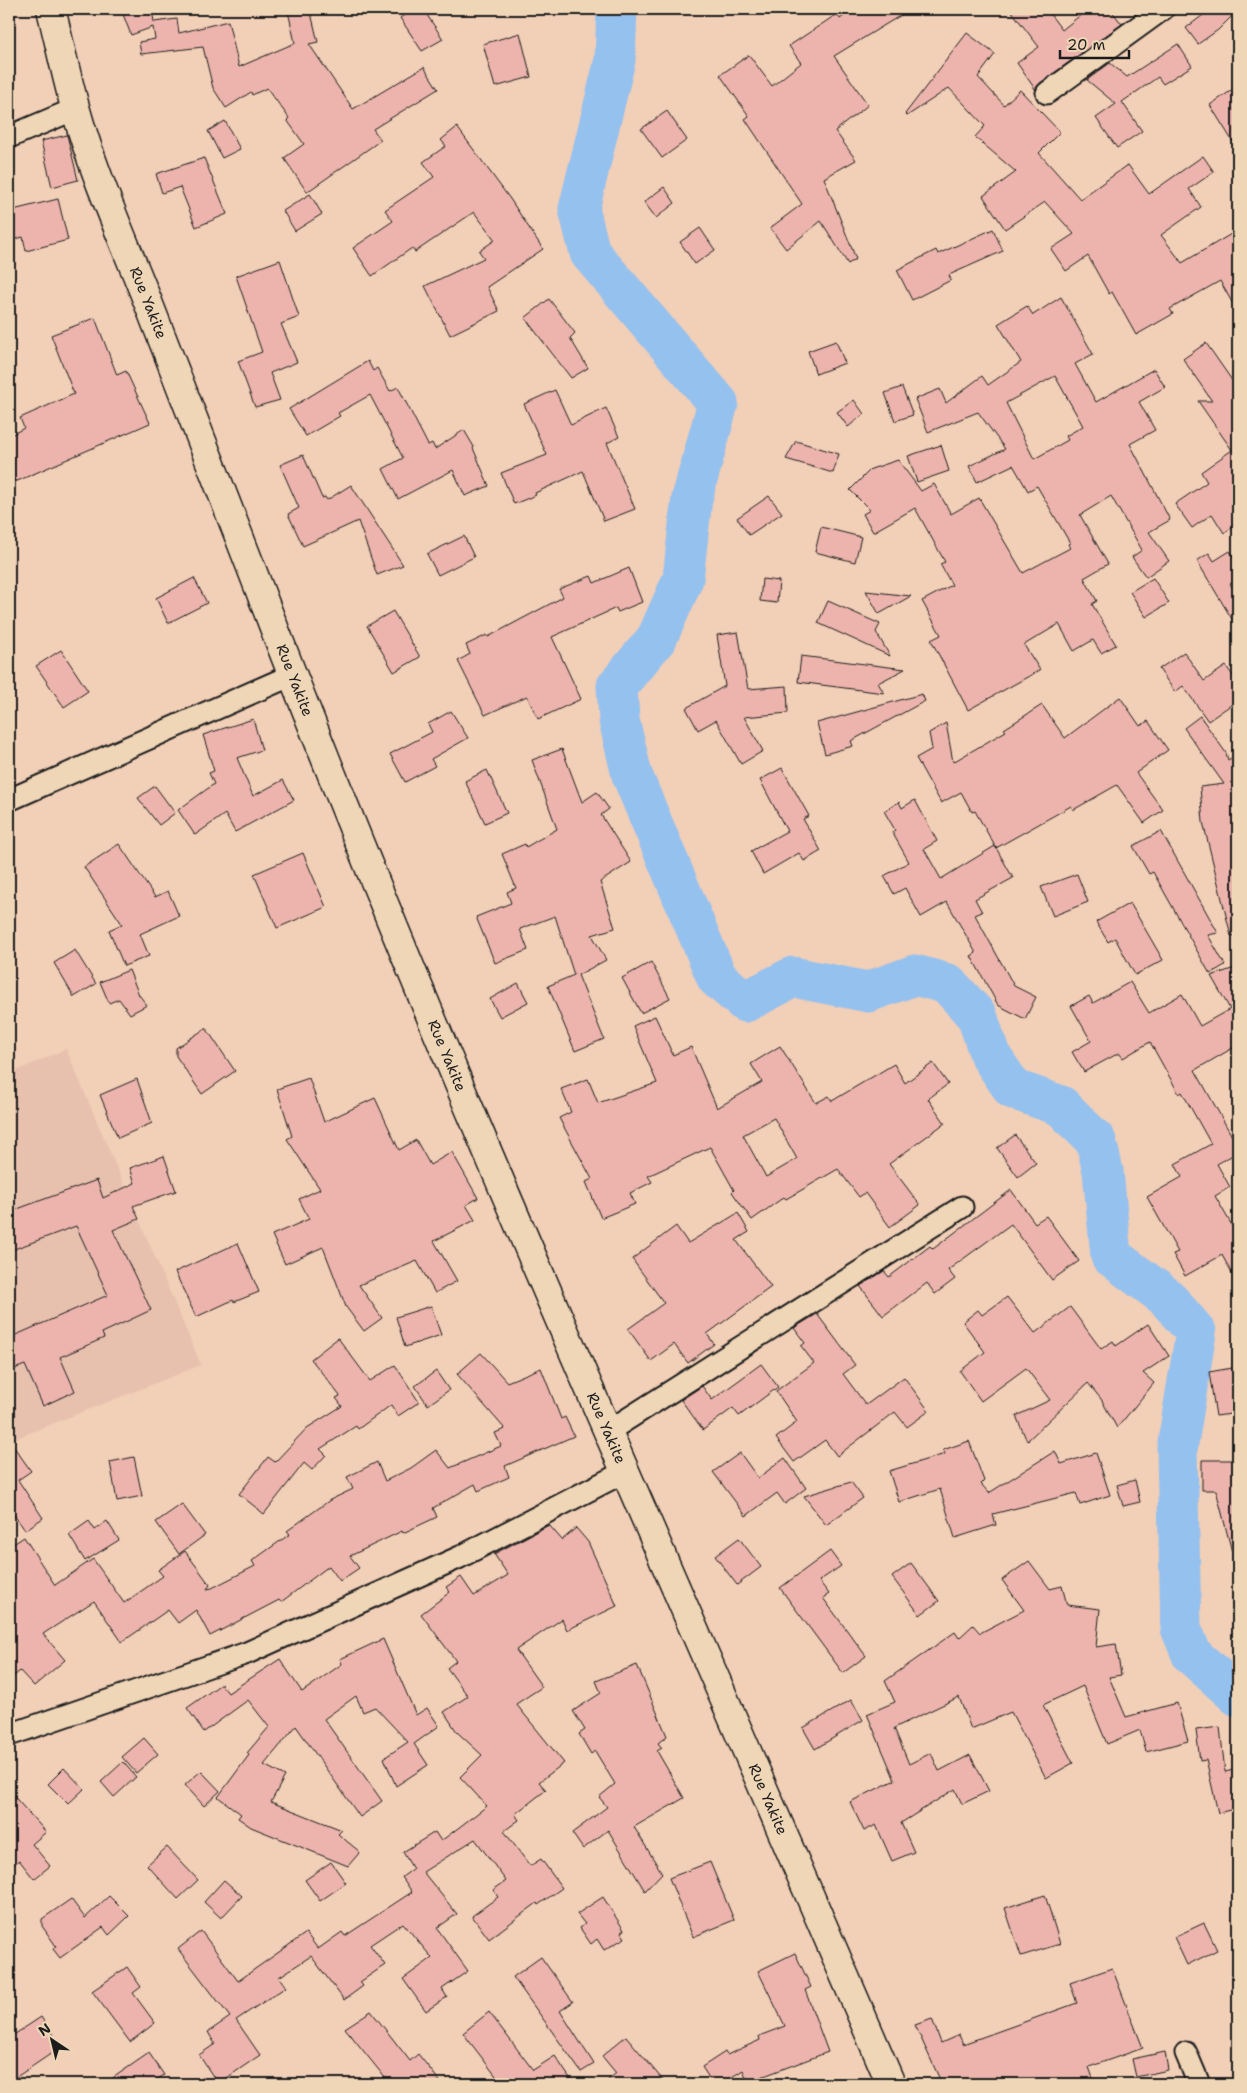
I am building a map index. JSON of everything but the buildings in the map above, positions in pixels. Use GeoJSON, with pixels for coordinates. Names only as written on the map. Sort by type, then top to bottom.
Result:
{"type":"FeatureCollection","features":[{"type":"Feature","properties":{"kind":"main road","name":"Rue Yakite"},"geometry":{"type":"LineString","coordinates":[[50,9],[75,110],[100,182],[201,436],[292,675],[438,1036],[624,1472],[764,1787],[891,2084]]}},
{"type":"Feature","properties":{"kind":"street"},"geometry":{"type":"LineString","coordinates":[[1047,93],[1163,9]]}},
{"type":"Feature","properties":{"kind":"street"},"geometry":{"type":"LineString","coordinates":[[9,138],[75,110]]}},
{"type":"Feature","properties":{"kind":"street"},"geometry":{"type":"LineString","coordinates":[[9,800],[292,675]]}},
{"type":"Feature","properties":{"kind":"street"},"geometry":{"type":"LineString","coordinates":[[607,1432],[962,1207]]}},
{"type":"Feature","properties":{"kind":"street"},"geometry":{"type":"LineString","coordinates":[[9,1734],[247,1652],[460,1557],[624,1472]]}},
{"type":"Feature","properties":{"kind":"street"},"geometry":{"type":"LineString","coordinates":[[1186,2053],[1199,2084]]}},
{"type":"Feature","properties":{"kind":"shaded area"},"geometry":{"type":"Polygon","coordinates":[[[66,1049],[201,1365],[9,1441],[9,1074],[66,1049]]]}},
{"type":"Feature","properties":{"kind":"waterway"},"geometry":{"type":"LineString","coordinates":[[617,9],[615,60],[579,209],[590,253],[718,403],[692,498],[683,579],[657,638],[617,686],[619,720],[632,775],[717,978],[745,1002],[793,977],[868,992],[915,975],[948,984],[977,1016],[990,1055],[1013,1089],[1061,1106],[1096,1141],[1103,1171],[1111,1256],[1166,1297],[1196,1332],[1177,1449],[1181,1628],[1192,1655],[1238,1696]]}}]}
